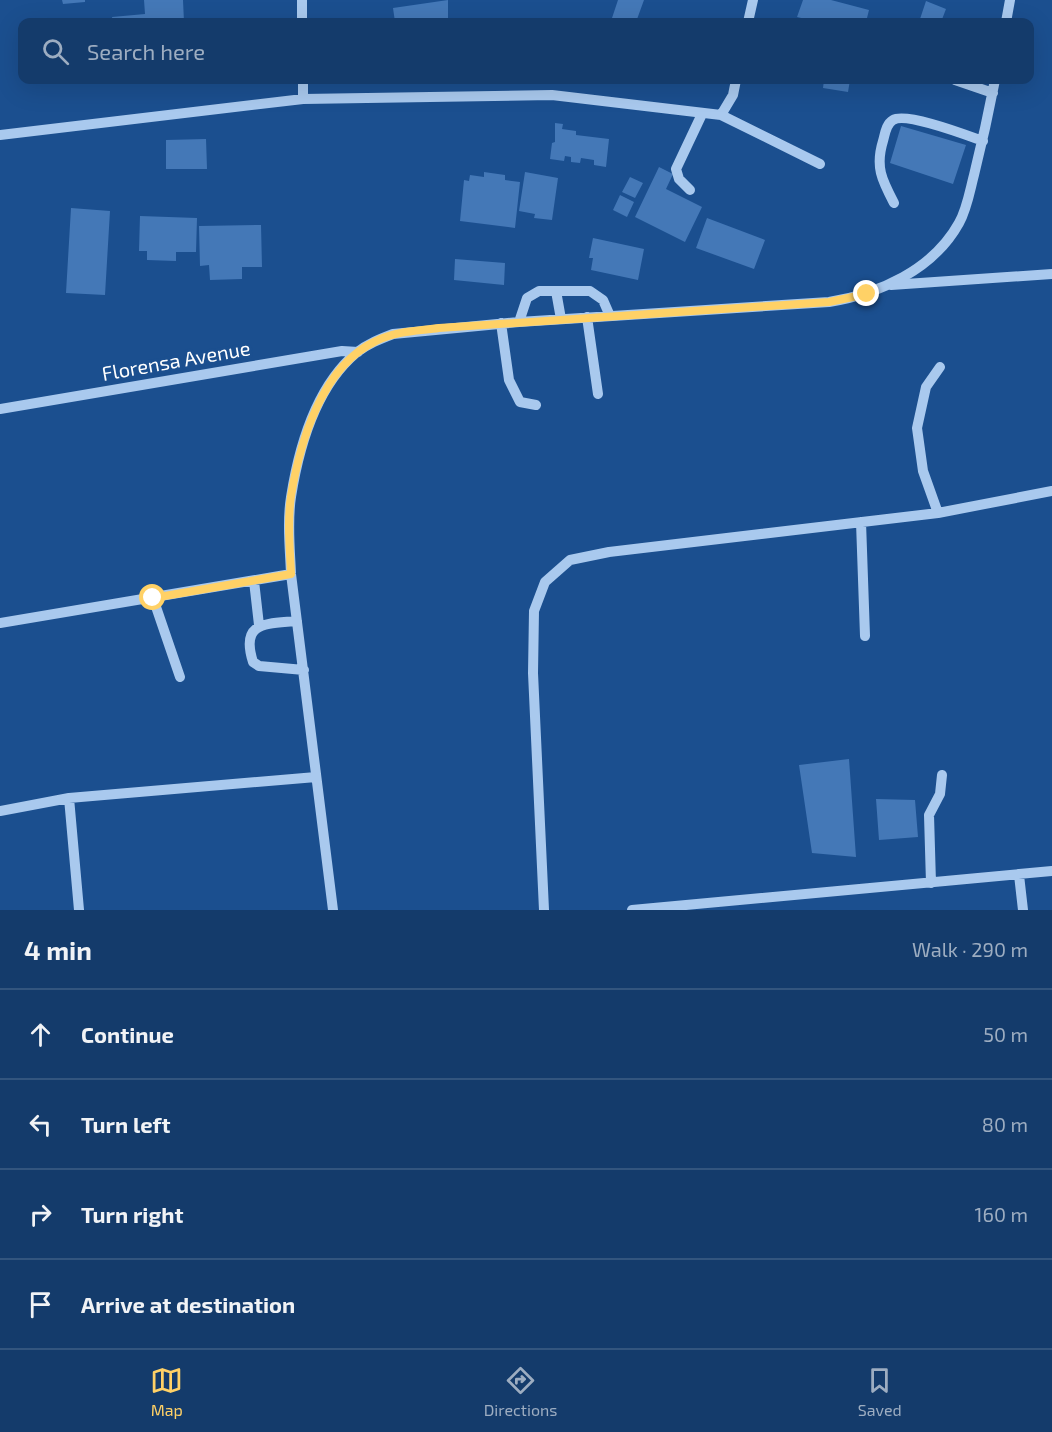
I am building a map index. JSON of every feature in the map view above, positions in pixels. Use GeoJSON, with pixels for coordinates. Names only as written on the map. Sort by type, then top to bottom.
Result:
{"type":"FeatureCollection","features":[{"type":"Feature","properties":{"kind":"street"},"geometry":{"type":"LineString","coordinates":[[302,0],[302,18]]}},
{"type":"Feature","properties":{"kind":"street"},"geometry":{"type":"LineString","coordinates":[[749,18],[753,0]]}},
{"type":"Feature","properties":{"kind":"street"},"geometry":{"type":"LineString","coordinates":[[1007,18],[1010,0]]}},
{"type":"Feature","properties":{"kind":"street"},"geometry":{"type":"LineString","coordinates":[[303,84],[303,99]]}},
{"type":"Feature","properties":{"kind":"street"},"geometry":{"type":"LineString","coordinates":[[721,115],[733,95],[735,84]]}},
{"type":"Feature","properties":{"kind":"street"},"geometry":{"type":"LineString","coordinates":[[967,84],[993,93]]}},
{"type":"Feature","properties":{"kind":"street"},"geometry":{"type":"LineString","coordinates":[[333,910],[291,574],[289,532],[291,497],[302,451],[325,390],[339,370],[358,352],[375,341],[393,334],[501,323],[829,302],[859,296],[888,285],[918,267],[941,249],[959,222],[983,141],[994,84]]}},
{"type":"Feature","properties":{"kind":"street"},"geometry":{"type":"LineString","coordinates":[[0,135],[303,99],[552,95],[721,115],[820,164]]}},
{"type":"Feature","properties":{"kind":"street"},"geometry":{"type":"LineString","coordinates":[[690,190],[679,179],[676,169],[702,114]]}},
{"type":"Feature","properties":{"kind":"street"},"geometry":{"type":"LineString","coordinates":[[894,203],[883,182],[878,157],[889,123],[896,118],[909,118],[983,141]]}},
{"type":"Feature","properties":{"kind":"street"},"geometry":{"type":"LineString","coordinates":[[888,285],[1052,273]]}},
{"type":"Feature","properties":{"kind":"street"},"geometry":{"type":"LineString","coordinates":[[519,322],[527,298],[539,291],[590,291],[603,300],[610,316]]}},
{"type":"Feature","properties":{"kind":"street"},"geometry":{"type":"LineString","coordinates":[[556,291],[561,319]]}},
{"type":"Feature","properties":{"kind":"street"},"geometry":{"type":"LineString","coordinates":[[587,317],[597,394]]}},
{"type":"Feature","properties":{"kind":"street"},"geometry":{"type":"LineString","coordinates":[[501,323],[509,380],[520,402],[536,405]]}},
{"type":"Feature","properties":{"kind":"street","name":"Florensa Avenue"},"geometry":{"type":"LineString","coordinates":[[0,410],[342,351],[358,352]]}},
{"type":"Feature","properties":{"kind":"street"},"geometry":{"type":"LineString","coordinates":[[938,513],[923,471],[917,428],[926,387],[940,368]]}},
{"type":"Feature","properties":{"kind":"street"},"geometry":{"type":"LineString","coordinates":[[544,910],[532,673],[534,611],[544,582],[570,560],[609,552],[938,513],[1052,491]]}},
{"type":"Feature","properties":{"kind":"street"},"geometry":{"type":"LineString","coordinates":[[861,522],[865,636]]}},
{"type":"Feature","properties":{"kind":"street"},"geometry":{"type":"LineString","coordinates":[[0,623],[291,574]]}},
{"type":"Feature","properties":{"kind":"street"},"geometry":{"type":"LineString","coordinates":[[254,581],[259,625]]}},
{"type":"Feature","properties":{"kind":"street"},"geometry":{"type":"LineString","coordinates":[[153,598],[180,677]]}},
{"type":"Feature","properties":{"kind":"street"},"geometry":{"type":"LineString","coordinates":[[297,621],[259,625],[250,634],[249,648],[253,662],[259,666],[304,670]]}},
{"type":"Feature","properties":{"kind":"street"},"geometry":{"type":"LineString","coordinates":[[931,883],[929,815],[939,794],[942,775]]}},
{"type":"Feature","properties":{"kind":"street"},"geometry":{"type":"LineString","coordinates":[[0,811],[69,798],[316,777]]}},
{"type":"Feature","properties":{"kind":"street"},"geometry":{"type":"LineString","coordinates":[[69,798],[79,910]]}},
{"type":"Feature","properties":{"kind":"street"},"geometry":{"type":"LineString","coordinates":[[632,910],[665,909],[1052,871]]}},
{"type":"Feature","properties":{"kind":"street"},"geometry":{"type":"LineString","coordinates":[[1019,875],[1023,910]]}},
{"type":"Feature","properties":{"kind":"building"},"geometry":{"type":"Polygon","coordinates":[[[62,0],[85,0],[85,2],[63,4],[62,0]]]}},
{"type":"Feature","properties":{"kind":"building"},"geometry":{"type":"Polygon","coordinates":[[[144,0],[183,0],[184,18],[112,17],[145,14],[144,0]]]}},
{"type":"Feature","properties":{"kind":"building"},"geometry":{"type":"Polygon","coordinates":[[[448,0],[448,18],[394,18],[393,8],[448,0]]]}},
{"type":"Feature","properties":{"kind":"building"},"geometry":{"type":"Polygon","coordinates":[[[618,0],[644,0],[637,18],[612,18],[618,0]]]}},
{"type":"Feature","properties":{"kind":"building"},"geometry":{"type":"Polygon","coordinates":[[[803,0],[831,0],[869,10],[867,18],[797,17],[803,0]]]}},
{"type":"Feature","properties":{"kind":"building"},"geometry":{"type":"Polygon","coordinates":[[[926,1],[946,9],[943,18],[920,18],[926,1]]]}},
{"type":"Feature","properties":{"kind":"building"},"geometry":{"type":"Polygon","coordinates":[[[824,84],[849,84],[848,92],[823,88],[824,84]]]}},
{"type":"Feature","properties":{"kind":"building"},"geometry":{"type":"Polygon","coordinates":[[[555,123],[563,124],[562,129],[576,131],[576,135],[609,139],[606,167],[594,165],[594,160],[581,158],[580,163],[571,162],[571,157],[565,156],[564,161],[550,159],[552,143],[555,142],[555,123]]]}},
{"type":"Feature","properties":{"kind":"building"},"geometry":{"type":"Polygon","coordinates":[[[901,126],[966,145],[953,184],[890,163],[901,126]]]}},
{"type":"Feature","properties":{"kind":"building"},"geometry":{"type":"Polygon","coordinates":[[[206,139],[207,169],[166,169],[166,140],[206,139]]]}},
{"type":"Feature","properties":{"kind":"building"},"geometry":{"type":"Polygon","coordinates":[[[659,167],[673,174],[666,189],[702,207],[685,242],[635,217],[659,167]]]}},
{"type":"Feature","properties":{"kind":"building"},"geometry":{"type":"Polygon","coordinates":[[[484,172],[505,175],[505,180],[520,182],[515,228],[460,221],[464,180],[469,181],[470,175],[484,177],[484,172]]]}},
{"type":"Feature","properties":{"kind":"building"},"geometry":{"type":"Polygon","coordinates":[[[525,172],[558,178],[552,220],[534,218],[535,214],[519,211],[525,172]]]}},
{"type":"Feature","properties":{"kind":"building"},"geometry":{"type":"Polygon","coordinates":[[[630,177],[643,183],[635,198],[622,192],[630,177]]]}},
{"type":"Feature","properties":{"kind":"building"},"geometry":{"type":"Polygon","coordinates":[[[620,195],[634,202],[627,217],[613,210],[620,195]]]}},
{"type":"Feature","properties":{"kind":"building"},"geometry":{"type":"Polygon","coordinates":[[[71,208],[110,211],[105,295],[66,293],[71,208]]]}},
{"type":"Feature","properties":{"kind":"building"},"geometry":{"type":"Polygon","coordinates":[[[140,216],[197,218],[196,252],[176,252],[176,261],[147,260],[147,251],[139,251],[140,216]]]}},
{"type":"Feature","properties":{"kind":"building"},"geometry":{"type":"Polygon","coordinates":[[[707,218],[765,240],[754,269],[696,248],[707,218]]]}},
{"type":"Feature","properties":{"kind":"building"},"geometry":{"type":"Polygon","coordinates":[[[261,225],[262,267],[242,267],[242,279],[210,280],[209,265],[200,266],[199,226],[261,225]]]}},
{"type":"Feature","properties":{"kind":"building"},"geometry":{"type":"Polygon","coordinates":[[[593,238],[644,249],[638,280],[591,270],[593,258],[589,258],[593,238]]]}},
{"type":"Feature","properties":{"kind":"building"},"geometry":{"type":"Polygon","coordinates":[[[455,259],[505,263],[504,285],[454,280],[455,259]]]}},
{"type":"Feature","properties":{"kind":"building"},"geometry":{"type":"Polygon","coordinates":[[[849,759],[856,857],[812,853],[799,765],[849,759]]]}},
{"type":"Feature","properties":{"kind":"building"},"geometry":{"type":"Polygon","coordinates":[[[876,799],[915,800],[918,837],[879,840],[876,799]]]}},
{"type":"Feature","properties":{"kind":"route"},"geometry":{"type":"LineString","coordinates":[[153,598],[291,574],[289,532],[291,497],[311,423],[325,390],[339,370],[358,352],[375,341],[393,334],[439,328],[829,302],[867,294]]}}]}
